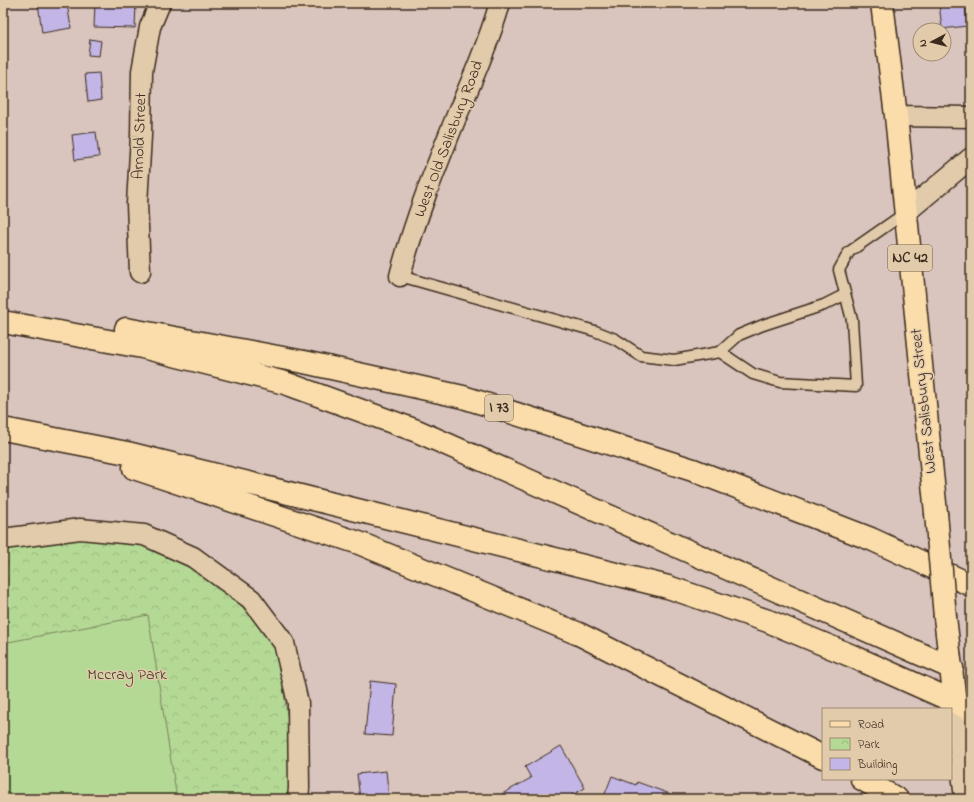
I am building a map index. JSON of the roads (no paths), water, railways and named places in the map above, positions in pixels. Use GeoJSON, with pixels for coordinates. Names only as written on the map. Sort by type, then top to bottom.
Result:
{"type":"FeatureCollection","features":[{"type":"Feature","properties":{"kind":"main road","name":"West Salisbury Street"},"geometry":{"type":"LineString","coordinates":[[882,3],[896,116],[945,617],[952,668],[963,706],[963,773],[966,799]]}},
{"type":"Feature","properties":{"kind":"main road","name":"I 73"},"geometry":{"type":"LineString","coordinates":[[3,321],[118,328],[304,362],[464,397],[693,470],[871,539],[971,585]]}},
{"type":"Feature","properties":{"kind":"main road"},"geometry":{"type":"LineString","coordinates":[[3,321],[142,347],[285,383],[417,431],[952,668],[971,678]]}},
{"type":"Feature","properties":{"kind":"main road"},"geometry":{"type":"LineString","coordinates":[[3,429],[127,453],[668,587],[768,621],[852,656],[963,706]]}},
{"type":"Feature","properties":{"kind":"main road"},"geometry":{"type":"LineString","coordinates":[[3,435],[113,461],[359,543],[579,634],[822,756]]}},
{"type":"Feature","properties":{"kind":"main road"},"geometry":{"type":"LineString","coordinates":[[864,780],[897,799]]}},
{"type":"Feature","properties":{"kind":"street","name":"Arnold Street"},"geometry":{"type":"LineString","coordinates":[[140,272],[137,204],[141,136],[142,71],[150,28],[160,3]]}},
{"type":"Feature","properties":{"kind":"street","name":"West Old Salisbury Road"},"geometry":{"type":"LineString","coordinates":[[400,276],[422,204],[447,139],[480,61],[500,3]]}},
{"type":"Feature","properties":{"kind":"street"},"geometry":{"type":"LineString","coordinates":[[896,116],[971,117]]}},
{"type":"Feature","properties":{"kind":"street"},"geometry":{"type":"LineString","coordinates":[[905,214],[971,158]]}},
{"type":"Feature","properties":{"kind":"street"},"geometry":{"type":"LineString","coordinates":[[3,539],[80,529],[144,535],[193,557],[251,599],[284,643],[298,703],[298,799]]}},
{"type":"Feature","properties":{"kind":"lane"},"geometry":{"type":"LineString","coordinates":[[720,352],[753,374],[780,382],[856,386],[852,320],[844,295],[839,270],[849,252],[905,214]]}},
{"type":"Feature","properties":{"kind":"lane"},"geometry":{"type":"LineString","coordinates":[[400,276],[595,331],[615,339],[641,356],[674,360],[720,352],[739,335],[762,325],[824,305],[844,295]]}},
{"type":"Feature","properties":{"kind":"park label","name":"Mccray Park"},"geometry":{"type":"Point","coordinates":[127,675]}}]}
